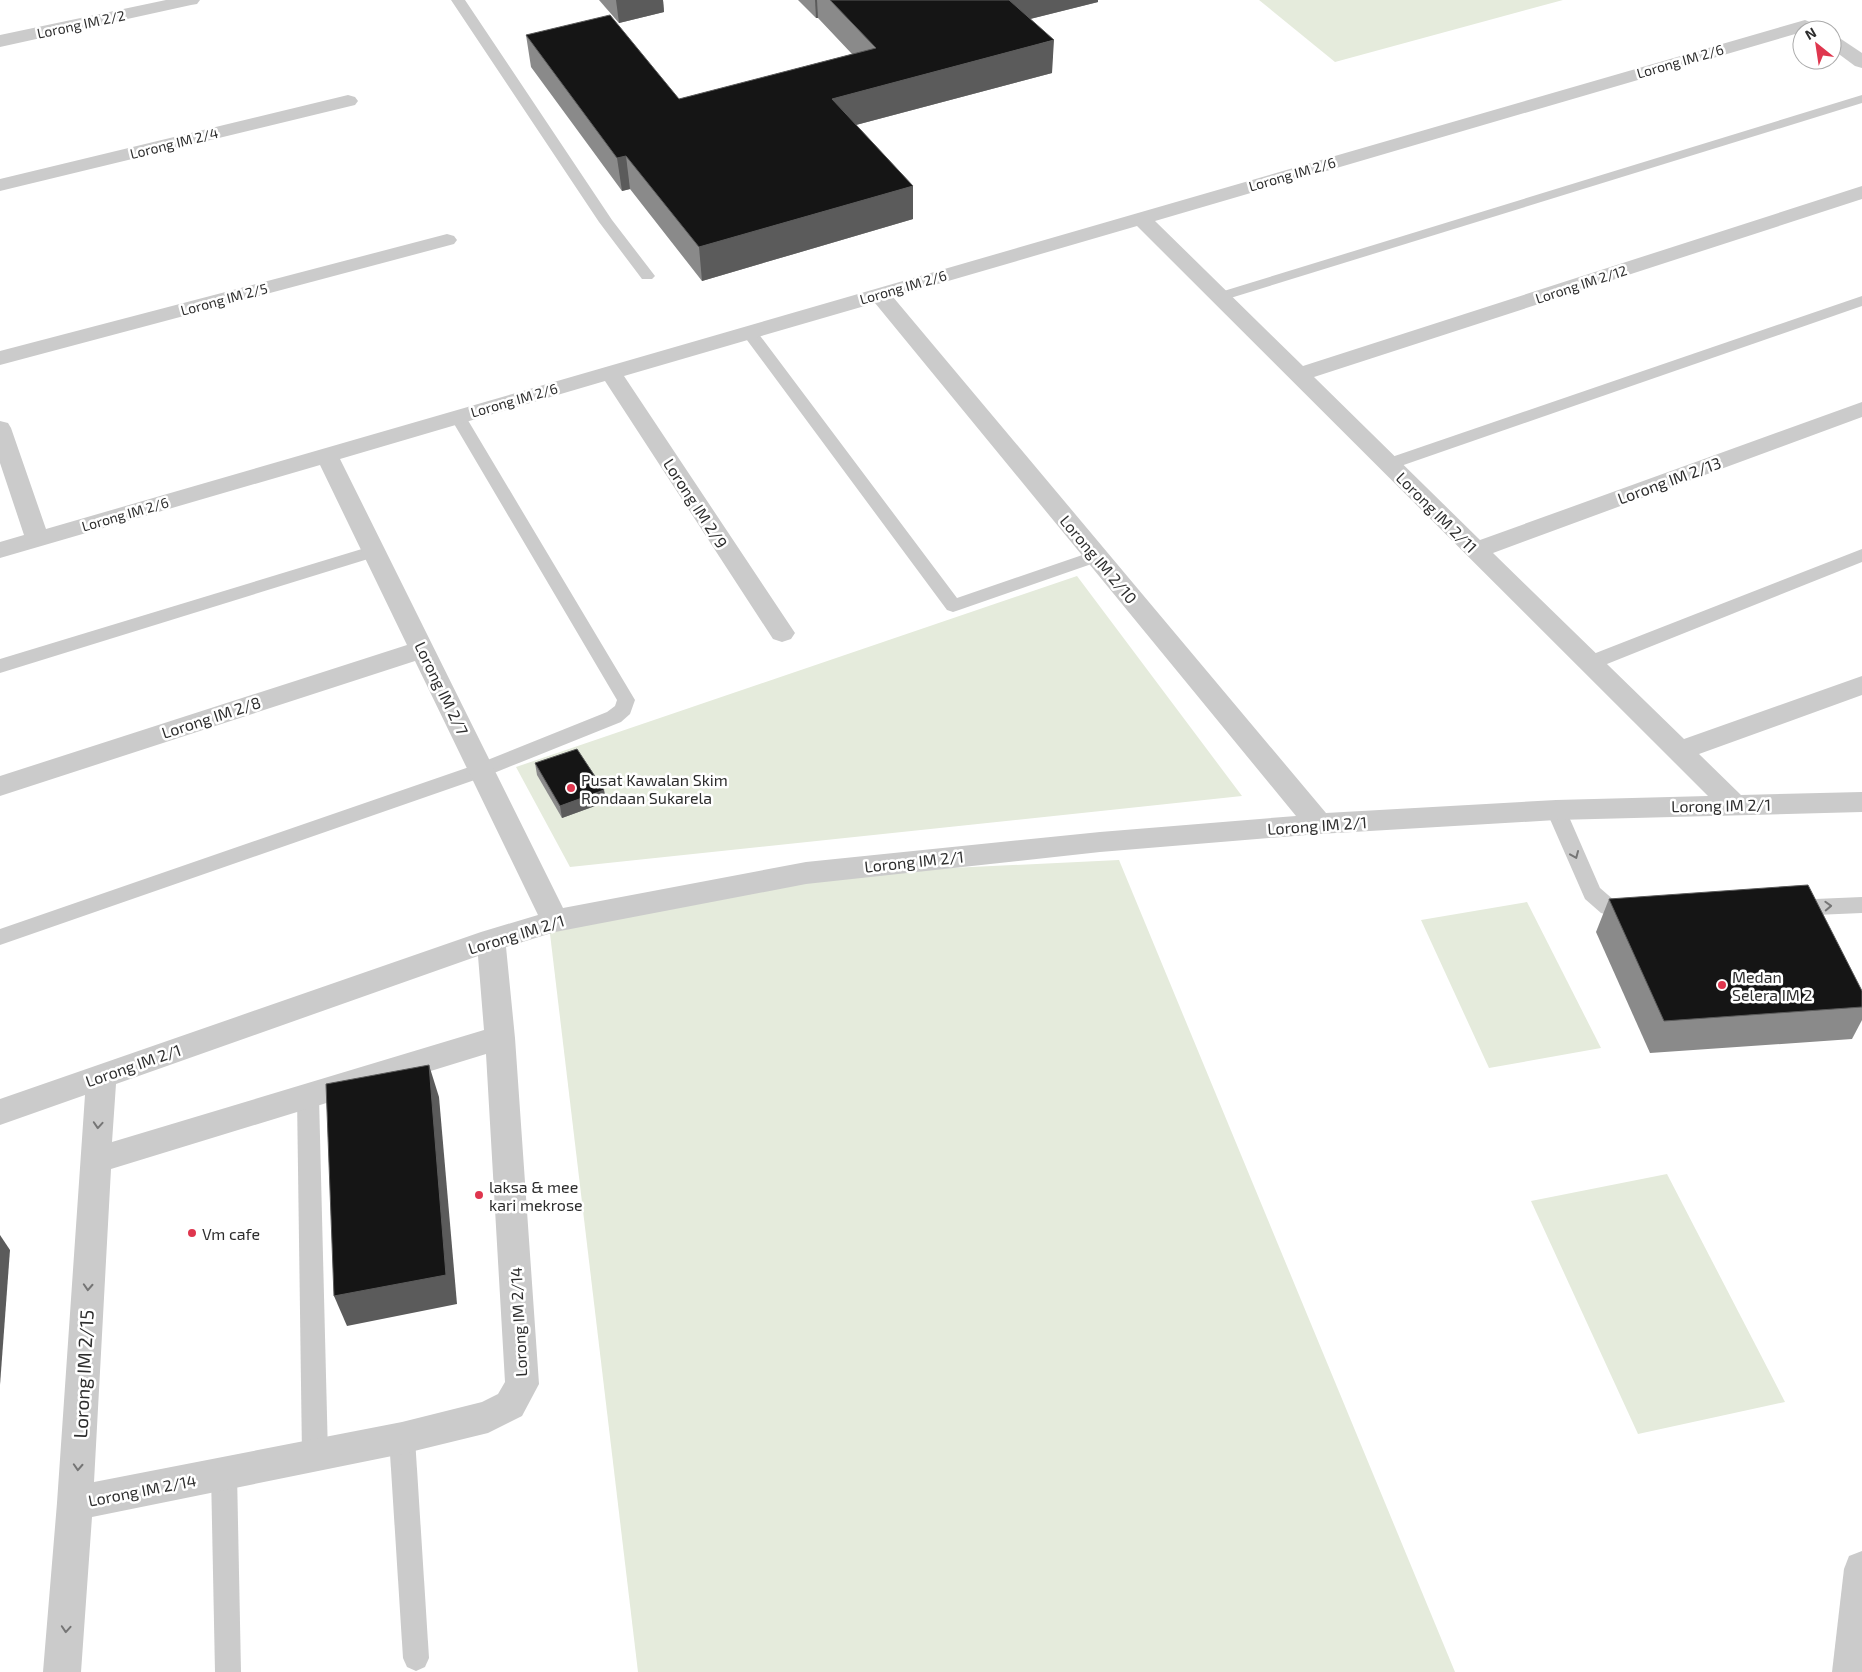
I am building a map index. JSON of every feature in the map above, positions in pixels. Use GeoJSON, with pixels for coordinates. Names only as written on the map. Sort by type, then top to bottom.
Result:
{"type":"FeatureCollection","features":[{"type":"Feature","properties":{"kind":"street","name":"Lorong IM 2/2"},"geometry":{"type":"LineString","coordinates":[[0,41],[191,0]]}},
{"type":"Feature","properties":{"kind":"street","name":"Lorong IM 2/6"},"geometry":{"type":"LineString","coordinates":[[0,550],[1140,218],[1792,32]]}},
{"type":"Feature","properties":{"kind":"street"},"geometry":{"type":"LineString","coordinates":[[1842,48],[1862,62]]}},
{"type":"Feature","properties":{"kind":"street","name":"Lorong IM 2/4"},"geometry":{"type":"LineString","coordinates":[[0,185],[348,101]]}},
{"type":"Feature","properties":{"kind":"street","name":"Lorong IM 2/12"},"geometry":{"type":"LineString","coordinates":[[1299,375],[1862,192]]}},
{"type":"Feature","properties":{"kind":"street","name":"Lorong IM 2/11"},"geometry":{"type":"LineString","coordinates":[[1140,218],[1734,805]]}},
{"type":"Feature","properties":{"kind":"street","name":"Lorong IM 2/5"},"geometry":{"type":"LineString","coordinates":[[0,358],[447,240]]}},
{"type":"Feature","properties":{"kind":"street","name":"Lorong IM 2/10"},"geometry":{"type":"LineString","coordinates":[[880,294],[1319,824]]}},
{"type":"Feature","properties":{"kind":"street","name":"Lorong IM 2/9"},"geometry":{"type":"LineString","coordinates":[[610,372],[782,633]]}},
{"type":"Feature","properties":{"kind":"street","name":"Lorong IM 2/13"},"geometry":{"type":"LineString","coordinates":[[1476,550],[1862,409]]}},
{"type":"Feature","properties":{"kind":"street"},"geometry":{"type":"LineString","coordinates":[[0,428],[37,539]]}},
{"type":"Feature","properties":{"kind":"street","name":"Lorong IM 2/7"},"geometry":{"type":"LineString","coordinates":[[327,455],[555,921]]}},
{"type":"Feature","properties":{"kind":"street","name":"Lorong IM 2/8"},"geometry":{"type":"LineString","coordinates":[[0,786],[423,649]]}},
{"type":"Feature","properties":{"kind":"street"},"geometry":{"type":"LineString","coordinates":[[1679,751],[1862,685]]}},
{"type":"Feature","properties":{"kind":"street","name":"Lorong IM 2/1"},"geometry":{"type":"LineString","coordinates":[[0,1112],[491,940],[555,921],[806,873],[1100,842],[1319,824],[1556,810],[1862,802]]}},
{"type":"Feature","properties":{"kind":"street","name":"Lorong IM 2/14"},"geometry":{"type":"LineString","coordinates":[[76,1503],[402,1438],[488,1417],[510,1404],[522,1384],[500,1038],[491,940]]}},
{"type":"Feature","properties":{"kind":"street"},"geometry":{"type":"LineString","coordinates":[[95,1162],[500,1038]]}},
{"type":"Feature","properties":{"kind":"street","name":"Lorong IM 2/15"},"geometry":{"type":"LineString","coordinates":[[62,1672],[76,1503],[101,1076]]}},
{"type":"Feature","properties":{"kind":"street"},"geometry":{"type":"LineString","coordinates":[[1851,1672],[1862,1569]]}},
{"type":"Feature","properties":{"kind":"lane"},"geometry":{"type":"LineString","coordinates":[[458,0],[606,222],[647,276]]}},
{"type":"Feature","properties":{"kind":"lane"},"geometry":{"type":"LineString","coordinates":[[1219,297],[1862,99]]}},
{"type":"Feature","properties":{"kind":"lane"},"geometry":{"type":"LineString","coordinates":[[1389,464],[1862,301]]}},
{"type":"Feature","properties":{"kind":"lane"},"geometry":{"type":"LineString","coordinates":[[750,332],[953,606],[1097,556]]}},
{"type":"Feature","properties":{"kind":"lane"},"geometry":{"type":"LineString","coordinates":[[0,937],[482,770],[614,717],[623,709],[626,700],[458,417]]}},
{"type":"Feature","properties":{"kind":"lane"},"geometry":{"type":"LineString","coordinates":[[0,666],[375,551]]}},
{"type":"Feature","properties":{"kind":"lane"},"geometry":{"type":"LineString","coordinates":[[1590,663],[1862,555]]}},
{"type":"Feature","properties":{"kind":"lane"},"geometry":{"type":"LineString","coordinates":[[1556,810],[1592,893],[1608,907],[1633,914],[1653,913]]}},
{"type":"Feature","properties":{"kind":"lane"},"geometry":{"type":"LineString","coordinates":[[1772,908],[1862,905]]}},
{"type":"Feature","properties":{"kind":"lane"},"geometry":{"type":"LineString","coordinates":[[308,1097],[316,1455]]}},
{"type":"Feature","properties":{"kind":"lane"},"geometry":{"type":"LineString","coordinates":[[402,1438],[416,1658]]}},
{"type":"Feature","properties":{"kind":"lane"},"geometry":{"type":"LineString","coordinates":[[224,1473],[228,1672]]}},
{"type":"Feature","properties":{"kind":"green space"},"geometry":{"type":"Polygon","coordinates":[[[1259,0],[1563,0],[1335,62],[1259,0]]]}},
{"type":"Feature","properties":{"kind":"green space"},"geometry":{"type":"Polygon","coordinates":[[[1077,576],[1242,796],[570,867],[516,767],[1077,576]]]}},
{"type":"Feature","properties":{"kind":"green space"},"geometry":{"type":"Polygon","coordinates":[[[1119,860],[1455,1672],[638,1672],[548,917],[807,875],[1119,860]]]}},
{"type":"Feature","properties":{"kind":"green space"},"geometry":{"type":"Polygon","coordinates":[[[1527,902],[1601,1048],[1489,1068],[1421,920],[1527,902]]]}},
{"type":"Feature","properties":{"kind":"green space"},"geometry":{"type":"Polygon","coordinates":[[[1667,1174],[1785,1402],[1638,1434],[1531,1201],[1667,1174]]]}},
{"type":"Feature","properties":{"kind":"building"},"geometry":{"type":"Polygon","coordinates":[[[830,0],[1009,0],[1054,40],[832,99],[913,186],[699,247],[626,156],[617,158],[526,35],[610,15],[679,99],[876,48],[830,0]]]}},
{"type":"Feature","properties":{"kind":"building","name":"Pusat Kawalan Skim Rondaan Sukarela"},"geometry":{"type":"Polygon","coordinates":[[[577,749],[604,790],[560,806],[535,763],[577,749]]]}},
{"type":"Feature","properties":{"kind":"building","name":"Medan Selera IM 2"},"geometry":{"type":"Polygon","coordinates":[[[1808,885],[1862,991],[1862,1007],[1664,1021],[1609,899],[1808,885]]]}},
{"type":"Feature","properties":{"kind":"building"},"geometry":{"type":"Polygon","coordinates":[[[429,1065],[446,1275],[334,1296],[326,1084],[429,1065]]]}},
{"type":"Feature","properties":{"kind":"place","name":"Pusat Kawalan Skim Rondaan Sukarela"},"geometry":{"type":"Point","coordinates":[571,788]}},
{"type":"Feature","properties":{"kind":"place","name":"Medan Selera IM 2"},"geometry":{"type":"Point","coordinates":[1722,985]}},
{"type":"Feature","properties":{"kind":"place","name":"laksa & mee kari mekrose"},"geometry":{"type":"Point","coordinates":[479,1195]}},
{"type":"Feature","properties":{"kind":"place","name":"Vm cafe"},"geometry":{"type":"Point","coordinates":[192,1233]}}]}
